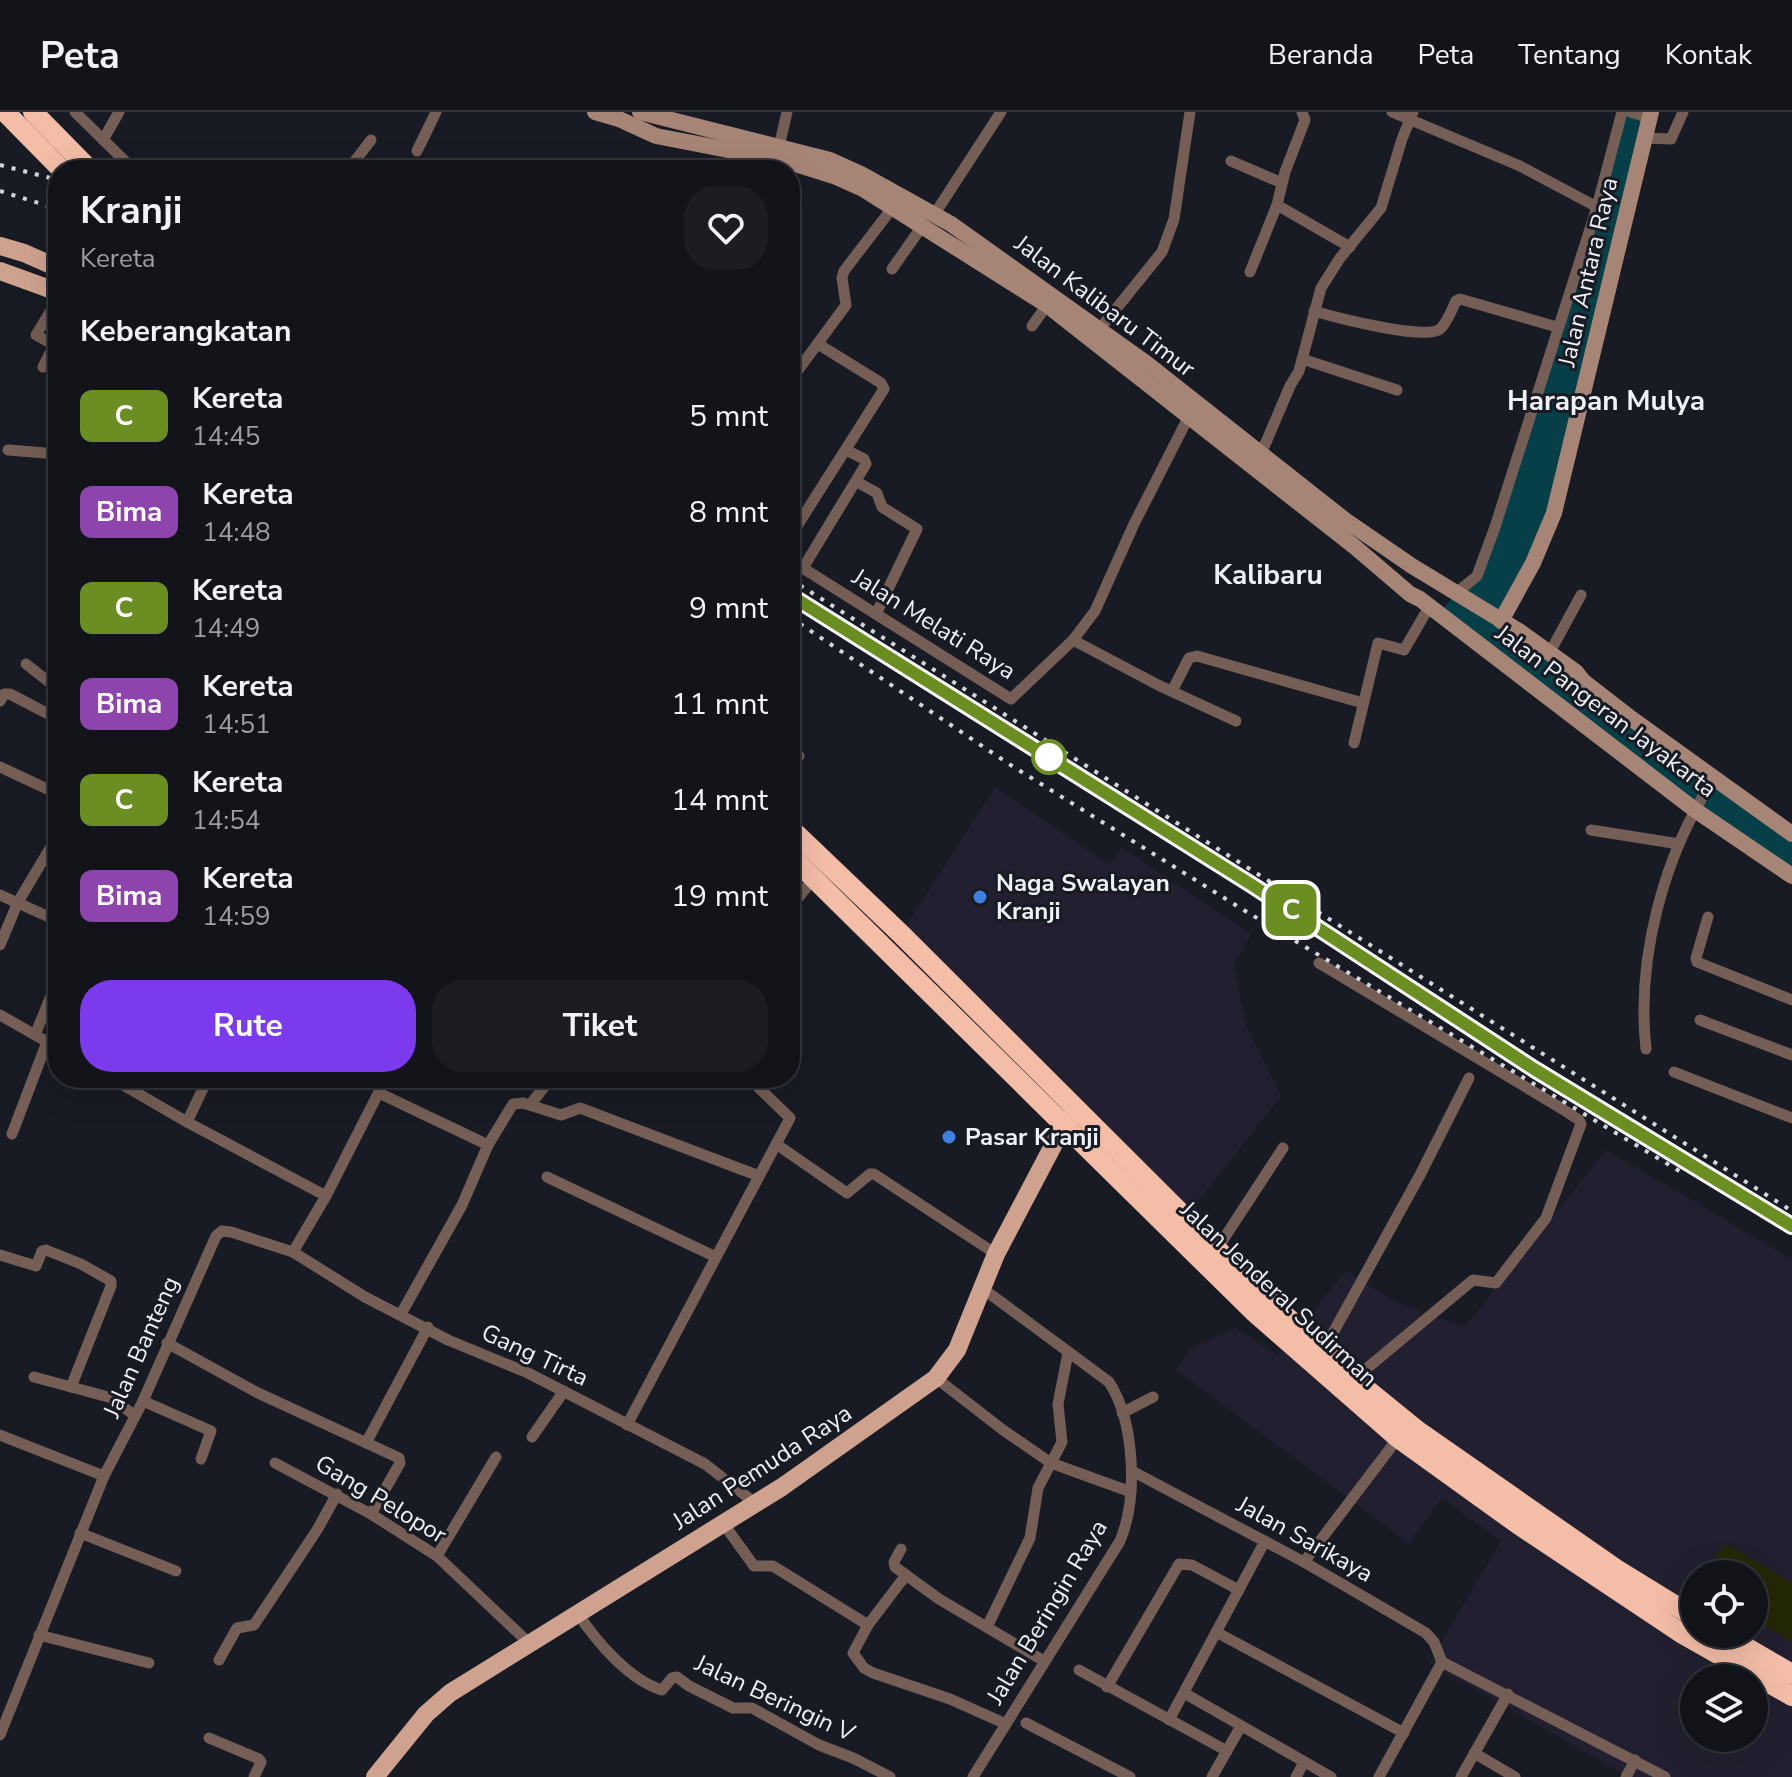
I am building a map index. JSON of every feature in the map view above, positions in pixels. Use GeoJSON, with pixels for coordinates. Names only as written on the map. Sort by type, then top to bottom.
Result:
{"type":"FeatureCollection","features":[{"type":"Feature","properties":{"kind":"highway"},"geometry":{"type":"LineString","coordinates":[[5,112],[52,160]]}},
{"type":"Feature","properties":{"kind":"highway"},"geometry":{"type":"LineString","coordinates":[[0,119],[14,120],[27,112]]}},
{"type":"Feature","properties":{"kind":"highway"},"geometry":{"type":"LineString","coordinates":[[33,112],[80,160]]}},
{"type":"Feature","properties":{"kind":"highway","name":"Jalan Jenderal Sudirman"},"geometry":{"type":"LineString","coordinates":[[800,838],[901,934],[1071,1117],[1398,1438],[1612,1577],[1680,1610]]}},
{"type":"Feature","properties":{"kind":"highway","name":"Jalan Jenderal Sudirman"},"geometry":{"type":"LineString","coordinates":[[800,865],[1217,1249],[1247,1291],[1418,1431],[1681,1633],[1792,1696]]}},
{"type":"Feature","properties":{"kind":"highway"},"geometry":{"type":"LineString","coordinates":[[1747,1648],[1792,1674]]}},
{"type":"Feature","properties":{"kind":"main road"},"geometry":{"type":"LineString","coordinates":[[0,246],[48,264]]}},
{"type":"Feature","properties":{"kind":"main road"},"geometry":{"type":"LineString","coordinates":[[0,271],[48,288]]}},
{"type":"Feature","properties":{"kind":"main road","name":"Jalan Pemuda Raya"},"geometry":{"type":"LineString","coordinates":[[375,1777],[436,1703],[755,1503],[936,1378],[957,1350],[996,1254],[1071,1117]]}},
{"type":"Feature","properties":{"kind":"street"},"geometry":{"type":"LineString","coordinates":[[75,112],[124,160]]}},
{"type":"Feature","properties":{"kind":"street"},"geometry":{"type":"LineString","coordinates":[[103,140],[119,112]]}},
{"type":"Feature","properties":{"kind":"street"},"geometry":{"type":"LineString","coordinates":[[417,151],[436,112]]}},
{"type":"Feature","properties":{"kind":"street","name":"Jalan Kalibaru Timur"},"geometry":{"type":"LineString","coordinates":[[595,112],[620,116],[656,136],[739,144]]}},
{"type":"Feature","properties":{"kind":"street","name":"Jalan Kalibaru Timur"},"geometry":{"type":"LineString","coordinates":[[640,112],[739,144],[782,154],[830,160],[861,174],[1047,305],[1395,581]]}},
{"type":"Feature","properties":{"kind":"street"},"geometry":{"type":"LineString","coordinates":[[782,154],[787,112]]}},
{"type":"Feature","properties":{"kind":"street"},"geometry":{"type":"LineString","coordinates":[[892,269],[1001,112]]}},
{"type":"Feature","properties":{"kind":"street"},"geometry":{"type":"LineString","coordinates":[[1099,330],[1162,252],[1174,219],[1190,112]]}},
{"type":"Feature","properties":{"kind":"street"},"geometry":{"type":"LineString","coordinates":[[1250,272],[1277,205],[1305,120],[1302,112]]}},
{"type":"Feature","properties":{"kind":"street"},"geometry":{"type":"LineString","coordinates":[[1392,112],[1412,116],[1520,166],[1597,207]]}},
{"type":"Feature","properties":{"kind":"street"},"geometry":{"type":"LineString","coordinates":[[1456,593],[1477,576],[1597,207],[1622,112]]}},
{"type":"Feature","properties":{"kind":"street"},"geometry":{"type":"LineString","coordinates":[[1644,138],[1671,139],[1683,112]]}},
{"type":"Feature","properties":{"kind":"street","name":"Jalan Antara Raya"},"geometry":{"type":"LineString","coordinates":[[1501,621],[1533,563],[1554,513],[1644,138],[1643,114]]}},
{"type":"Feature","properties":{"kind":"street"},"geometry":{"type":"LineString","coordinates":[[1261,454],[1299,371],[1321,288],[1381,208],[1412,116]]}},
{"type":"Feature","properties":{"kind":"street"},"geometry":{"type":"LineString","coordinates":[[356,160],[371,140]]}},
{"type":"Feature","properties":{"kind":"street"},"geometry":{"type":"LineString","coordinates":[[731,160],[739,144]]}},
{"type":"Feature","properties":{"kind":"street","name":"Jalan Kalibaru Timur"},"geometry":{"type":"LineString","coordinates":[[782,154],[796,160]]}},
{"type":"Feature","properties":{"kind":"street"},"geometry":{"type":"LineString","coordinates":[[1231,161],[1282,183]]}},
{"type":"Feature","properties":{"kind":"street","name":"Jalan Kalibaru Timur"},"geometry":{"type":"LineString","coordinates":[[800,162],[863,189],[893,207],[928,220],[1014,267],[1146,363],[1370,537],[1501,621]]}},
{"type":"Feature","properties":{"kind":"street"},"geometry":{"type":"LineString","coordinates":[[1277,205],[1350,247]]}},
{"type":"Feature","properties":{"kind":"street"},"geometry":{"type":"LineString","coordinates":[[800,368],[847,302],[842,278],[844,271],[893,207]]}},
{"type":"Feature","properties":{"kind":"street"},"geometry":{"type":"LineString","coordinates":[[1314,311],[1346,321],[1431,333],[1442,328],[1460,299],[1557,327]]}},
{"type":"Feature","properties":{"kind":"street"},"geometry":{"type":"LineString","coordinates":[[1032,326],[1047,305]]}},
{"type":"Feature","properties":{"kind":"street"},"geometry":{"type":"LineString","coordinates":[[48,315],[36,335],[48,342]]}},
{"type":"Feature","properties":{"kind":"street"},"geometry":{"type":"LineString","coordinates":[[800,521],[882,395],[883,386],[818,344]]}},
{"type":"Feature","properties":{"kind":"street"},"geometry":{"type":"LineString","coordinates":[[43,367],[48,357]]}},
{"type":"Feature","properties":{"kind":"street"},"geometry":{"type":"LineString","coordinates":[[1302,359],[1397,390]]}},
{"type":"Feature","properties":{"kind":"street","name":"Jalan Melati Raya"},"geometry":{"type":"LineString","coordinates":[[800,566],[1009,699],[1073,640],[1095,611],[1134,524],[1189,416]]}},
{"type":"Feature","properties":{"kind":"street"},"geometry":{"type":"LineString","coordinates":[[8,450],[48,453]]}},
{"type":"Feature","properties":{"kind":"street"},"geometry":{"type":"LineString","coordinates":[[803,568],[857,482],[866,461],[846,450]]}},
{"type":"Feature","properties":{"kind":"street"},"geometry":{"type":"LineString","coordinates":[[857,482],[878,494],[882,507],[917,528],[876,614]]}},
{"type":"Feature","properties":{"kind":"street"},"geometry":{"type":"LineString","coordinates":[[1355,547],[1367,544],[1370,537]]}},
{"type":"Feature","properties":{"kind":"street"},"geometry":{"type":"LineString","coordinates":[[1395,581],[1403,568],[1412,566]]}},
{"type":"Feature","properties":{"kind":"street","name":"Jalan Pangeran Jayakarta"},"geometry":{"type":"LineString","coordinates":[[1395,581],[1696,808],[1792,876]]}},
{"type":"Feature","properties":{"kind":"street"},"geometry":{"type":"LineString","coordinates":[[1549,654],[1581,595]]}},
{"type":"Feature","properties":{"kind":"street"},"geometry":{"type":"LineString","coordinates":[[1354,743],[1378,643],[1404,650],[1429,607]]}},
{"type":"Feature","properties":{"kind":"street","name":"Jalan Pangeran Jayakarta"},"geometry":{"type":"LineString","coordinates":[[1501,621],[1713,780],[1792,834]]}},
{"type":"Feature","properties":{"kind":"street"},"geometry":{"type":"LineString","coordinates":[[1073,640],[1236,721]]}},
{"type":"Feature","properties":{"kind":"street"},"geometry":{"type":"LineString","coordinates":[[1172,691],[1189,658],[1197,656],[1363,703]]}},
{"type":"Feature","properties":{"kind":"street"},"geometry":{"type":"LineString","coordinates":[[26,664],[48,681]]}},
{"type":"Feature","properties":{"kind":"street"},"geometry":{"type":"LineString","coordinates":[[4,697],[48,715]]}},
{"type":"Feature","properties":{"kind":"street"},"geometry":{"type":"LineString","coordinates":[[0,767],[48,789]]}},
{"type":"Feature","properties":{"kind":"street"},"geometry":{"type":"LineString","coordinates":[[1646,1049],[1647,967],[1657,915],[1679,844],[1713,780]]}},
{"type":"Feature","properties":{"kind":"street"},"geometry":{"type":"LineString","coordinates":[[1591,830],[1679,844]]}},
{"type":"Feature","properties":{"kind":"street"},"geometry":{"type":"LineString","coordinates":[[0,945],[18,902],[48,852]]}},
{"type":"Feature","properties":{"kind":"street"},"geometry":{"type":"LineString","coordinates":[[800,896],[814,878]]}},
{"type":"Feature","properties":{"kind":"street"},"geometry":{"type":"LineString","coordinates":[[0,895],[48,916]]}},
{"type":"Feature","properties":{"kind":"street"},"geometry":{"type":"LineString","coordinates":[[1708,917],[1697,962],[1791,997]]}},
{"type":"Feature","properties":{"kind":"street"},"geometry":{"type":"LineString","coordinates":[[1319,963],[1581,1122],[1546,1218],[1496,1283],[1473,1280],[1354,1379]]}},
{"type":"Feature","properties":{"kind":"street"},"geometry":{"type":"LineString","coordinates":[[35,1035],[48,1003]]}},
{"type":"Feature","properties":{"kind":"street"},"geometry":{"type":"LineString","coordinates":[[0,1015],[48,1042]]}},
{"type":"Feature","properties":{"kind":"street"},"geometry":{"type":"LineString","coordinates":[[1700,1020],[1792,1055]]}},
{"type":"Feature","properties":{"kind":"street"},"geometry":{"type":"LineString","coordinates":[[12,1134],[48,1056]]}},
{"type":"Feature","properties":{"kind":"street"},"geometry":{"type":"LineString","coordinates":[[1674,1072],[1792,1118]]}},
{"type":"Feature","properties":{"kind":"street"},"geometry":{"type":"LineString","coordinates":[[1323,1351],[1420,1175],[1469,1078]]}},
{"type":"Feature","properties":{"kind":"street"},"geometry":{"type":"LineString","coordinates":[[128,1088],[326,1196]]}},
{"type":"Feature","properties":{"kind":"street"},"geometry":{"type":"LineString","coordinates":[[187,1122],[203,1088]]}},
{"type":"Feature","properties":{"kind":"street"},"geometry":{"type":"LineString","coordinates":[[293,1252],[326,1196],[381,1088]]}},
{"type":"Feature","properties":{"kind":"street"},"geometry":{"type":"LineString","coordinates":[[530,1105],[543,1088]]}},
{"type":"Feature","properties":{"kind":"street"},"geometry":{"type":"LineString","coordinates":[[627,1425],[790,1116],[759,1088]]}},
{"type":"Feature","properties":{"kind":"street"},"geometry":{"type":"LineString","coordinates":[[379,1093],[488,1145]]}},
{"type":"Feature","properties":{"kind":"street"},"geometry":{"type":"LineString","coordinates":[[401,1314],[462,1205],[488,1145],[513,1104],[530,1105],[561,1115],[580,1108],[759,1176]]}},
{"type":"Feature","properties":{"kind":"street"},"geometry":{"type":"LineString","coordinates":[[776,1144],[847,1193],[874,1174],[996,1254]]}},
{"type":"Feature","properties":{"kind":"street"},"geometry":{"type":"LineString","coordinates":[[1217,1249],[1283,1148]]}},
{"type":"Feature","properties":{"kind":"street"},"geometry":{"type":"LineString","coordinates":[[547,1177],[716,1257]]}},
{"type":"Feature","properties":{"kind":"street","name":"Jalan Banteng"},"geometry":{"type":"LineString","coordinates":[[0,1735],[104,1476],[143,1401],[216,1236],[222,1231],[231,1232],[293,1252]]}},
{"type":"Feature","properties":{"kind":"street"},"geometry":{"type":"LineString","coordinates":[[0,1255],[36,1266],[42,1251],[47,1250],[111,1281],[71,1387]]}},
{"type":"Feature","properties":{"kind":"street","name":"Gang Tirta"},"geometry":{"type":"LineString","coordinates":[[293,1252],[365,1297],[448,1340],[564,1391],[705,1464],[755,1503]]}},
{"type":"Feature","properties":{"kind":"street","name":"Jalan Beringin Raya"},"geometry":{"type":"LineString","coordinates":[[973,1777],[1120,1541],[1134,1471],[1122,1413],[1109,1382],[982,1288]]}},
{"type":"Feature","properties":{"kind":"street"},"geometry":{"type":"LineString","coordinates":[[366,1443],[428,1327]]}},
{"type":"Feature","properties":{"kind":"street"},"geometry":{"type":"LineString","coordinates":[[167,1343],[256,1392],[400,1460],[371,1514]]}},
{"type":"Feature","properties":{"kind":"street"},"geometry":{"type":"LineString","coordinates":[[987,1627],[1030,1538],[1038,1488],[1062,1442],[1058,1404],[1068,1353]]}},
{"type":"Feature","properties":{"kind":"street"},"geometry":{"type":"LineString","coordinates":[[34,1377],[112,1398],[135,1416]]}},
{"type":"Feature","properties":{"kind":"street"},"geometry":{"type":"LineString","coordinates":[[936,1378],[1051,1463],[1131,1492]]}},
{"type":"Feature","properties":{"kind":"street"},"geometry":{"type":"LineString","coordinates":[[532,1437],[564,1391]]}},
{"type":"Feature","properties":{"kind":"street"},"geometry":{"type":"LineString","coordinates":[[1122,1413],[1153,1397]]}},
{"type":"Feature","properties":{"kind":"street"},"geometry":{"type":"LineString","coordinates":[[143,1401],[211,1431],[201,1459]]}},
{"type":"Feature","properties":{"kind":"street"},"geometry":{"type":"LineString","coordinates":[[0,1435],[104,1476]]}},
{"type":"Feature","properties":{"kind":"street"},"geometry":{"type":"LineString","coordinates":[[1304,1562],[1398,1438]]}},
{"type":"Feature","properties":{"kind":"street"},"geometry":{"type":"LineString","coordinates":[[437,1556],[496,1457]]}},
{"type":"Feature","properties":{"kind":"street","name":"Gang Pelopor"},"geometry":{"type":"LineString","coordinates":[[275,1463],[337,1494],[437,1556],[530,1644]]}},
{"type":"Feature","properties":{"kind":"street","name":"Jalan Sarikaya"},"geometry":{"type":"LineString","coordinates":[[1134,1471],[1304,1562],[1426,1633],[1434,1642],[1442,1662]]}},
{"type":"Feature","properties":{"kind":"street"},"geometry":{"type":"LineString","coordinates":[[219,1660],[237,1628],[254,1625],[337,1494]]}},
{"type":"Feature","properties":{"kind":"street"},"geometry":{"type":"LineString","coordinates":[[723,1523],[754,1566],[773,1566],[868,1625]]}},
{"type":"Feature","properties":{"kind":"street"},"geometry":{"type":"LineString","coordinates":[[80,1533],[176,1571]]}},
{"type":"Feature","properties":{"kind":"street"},"geometry":{"type":"LineString","coordinates":[[1169,1720],[1265,1541]]}},
{"type":"Feature","properties":{"kind":"street"},"geometry":{"type":"LineString","coordinates":[[901,1549],[894,1562],[895,1567],[939,1599],[1044,1661]]}},
{"type":"Feature","properties":{"kind":"street"},"geometry":{"type":"LineString","coordinates":[[1107,1687],[1179,1564],[1192,1565],[1239,1590]]}},
{"type":"Feature","properties":{"kind":"street"},"geometry":{"type":"LineString","coordinates":[[906,1575],[868,1625],[853,1653],[864,1668],[873,1673],[950,1699],[1006,1724]]}},
{"type":"Feature","properties":{"kind":"street","name":"Jalan Beringin V"},"geometry":{"type":"LineString","coordinates":[[578,1614],[594,1638],[612,1656],[649,1685],[662,1690],[672,1678],[677,1677],[733,1708],[752,1708],[831,1751],[853,1758],[890,1777]]}},
{"type":"Feature","properties":{"kind":"street"},"geometry":{"type":"LineString","coordinates":[[1216,1632],[1404,1733]]}},
{"type":"Feature","properties":{"kind":"street"},"geometry":{"type":"LineString","coordinates":[[39,1635],[149,1663]]}},
{"type":"Feature","properties":{"kind":"street"},"geometry":{"type":"LineString","coordinates":[[1379,1777],[1442,1662],[1665,1777]]}},
{"type":"Feature","properties":{"kind":"street"},"geometry":{"type":"LineString","coordinates":[[1079,1670],[1227,1751]]}},
{"type":"Feature","properties":{"kind":"street"},"geometry":{"type":"LineString","coordinates":[[1184,1693],[1331,1777]]}},
{"type":"Feature","properties":{"kind":"street"},"geometry":{"type":"LineString","coordinates":[[1461,1777],[1508,1694]]}},
{"type":"Feature","properties":{"kind":"street"},"geometry":{"type":"LineString","coordinates":[[1026,1723],[1130,1777]]}},
{"type":"Feature","properties":{"kind":"street"},"geometry":{"type":"LineString","coordinates":[[1212,1777],[1241,1726]]}},
{"type":"Feature","properties":{"kind":"street"},"geometry":{"type":"LineString","coordinates":[[209,1738],[259,1759],[261,1762],[254,1777]]}},
{"type":"Feature","properties":{"kind":"street"},"geometry":{"type":"LineString","coordinates":[[1474,1753],[1515,1777]]}},
{"type":"Feature","properties":{"kind":"street"},"geometry":{"type":"LineString","coordinates":[[1626,1777],[1635,1760]]}},
{"type":"Feature","properties":{"kind":"street"},"geometry":{"type":"LineString","coordinates":[[1296,1777],[1304,1762]]}},
{"type":"Feature","properties":{"kind":"shaded area"},"geometry":{"type":"Polygon","coordinates":[[[995,787],[1110,865],[1121,847],[1251,934],[1234,965],[1246,1026],[1281,1096],[1180,1224],[901,934],[995,787]]]}},
{"type":"Feature","properties":{"kind":"shaded area"},"geometry":{"type":"Polygon","coordinates":[[[1606,1150],[1792,1259],[1792,1777],[1629,1777],[1429,1663],[1501,1541],[1442,1498],[1409,1543],[1176,1370],[1189,1350],[1235,1328],[1278,1355],[1346,1271],[1398,1303],[1465,1327],[1606,1150]]]}},
{"type":"Feature","properties":{"kind":"green space"},"geometry":{"type":"Polygon","coordinates":[[[1725,1543],[1753,1560],[1713,1560],[1725,1543]]]}},
{"type":"Feature","properties":{"kind":"green space"},"geometry":{"type":"Polygon","coordinates":[[[1768,1569],[1792,1583],[1792,1642],[1768,1627],[1768,1569]]]}},
{"type":"Feature","properties":{"kind":"water"},"geometry":{"type":"Polygon","coordinates":[[[1622,112],[1651,112],[1554,513],[1501,621],[1792,834],[1792,876],[1439,614],[1456,593],[1477,576],[1622,112]]]}},
{"type":"Feature","properties":{"kind":"railway"},"geometry":{"type":"LineString","coordinates":[[0,165],[48,177]]}},
{"type":"Feature","properties":{"kind":"railway"},"geometry":{"type":"LineString","coordinates":[[0,191],[48,206]]}},
{"type":"Feature","properties":{"kind":"railway"},"geometry":{"type":"LineString","coordinates":[[800,585],[1792,1211]]}},
{"type":"Feature","properties":{"kind":"railway"},"geometry":{"type":"LineString","coordinates":[[800,600],[1252,885],[1534,1069],[1792,1226]]}},
{"type":"Feature","properties":{"kind":"railway"},"geometry":{"type":"LineString","coordinates":[[800,624],[1009,764],[1242,909],[1686,1175]]}},
{"type":"Feature","properties":{"kind":"train","name":"C"},"geometry":{"type":"LineString","coordinates":[[800,601],[1252,885],[1534,1069],[1792,1226]]}},
{"type":"Feature","properties":{"kind":"place","name":"Naga Swalayan Kranji"},"geometry":{"type":"Point","coordinates":[980,897]}},
{"type":"Feature","properties":{"kind":"place","name":"Pasar Kranji"},"geometry":{"type":"Point","coordinates":[949,1137]}},
{"type":"Feature","properties":{"kind":"district","name":"Harapan Mulya"},"geometry":{"type":"Point","coordinates":[1606,400]}},
{"type":"Feature","properties":{"kind":"district","name":"Kalibaru"},"geometry":{"type":"Point","coordinates":[1268,574]}}]}
